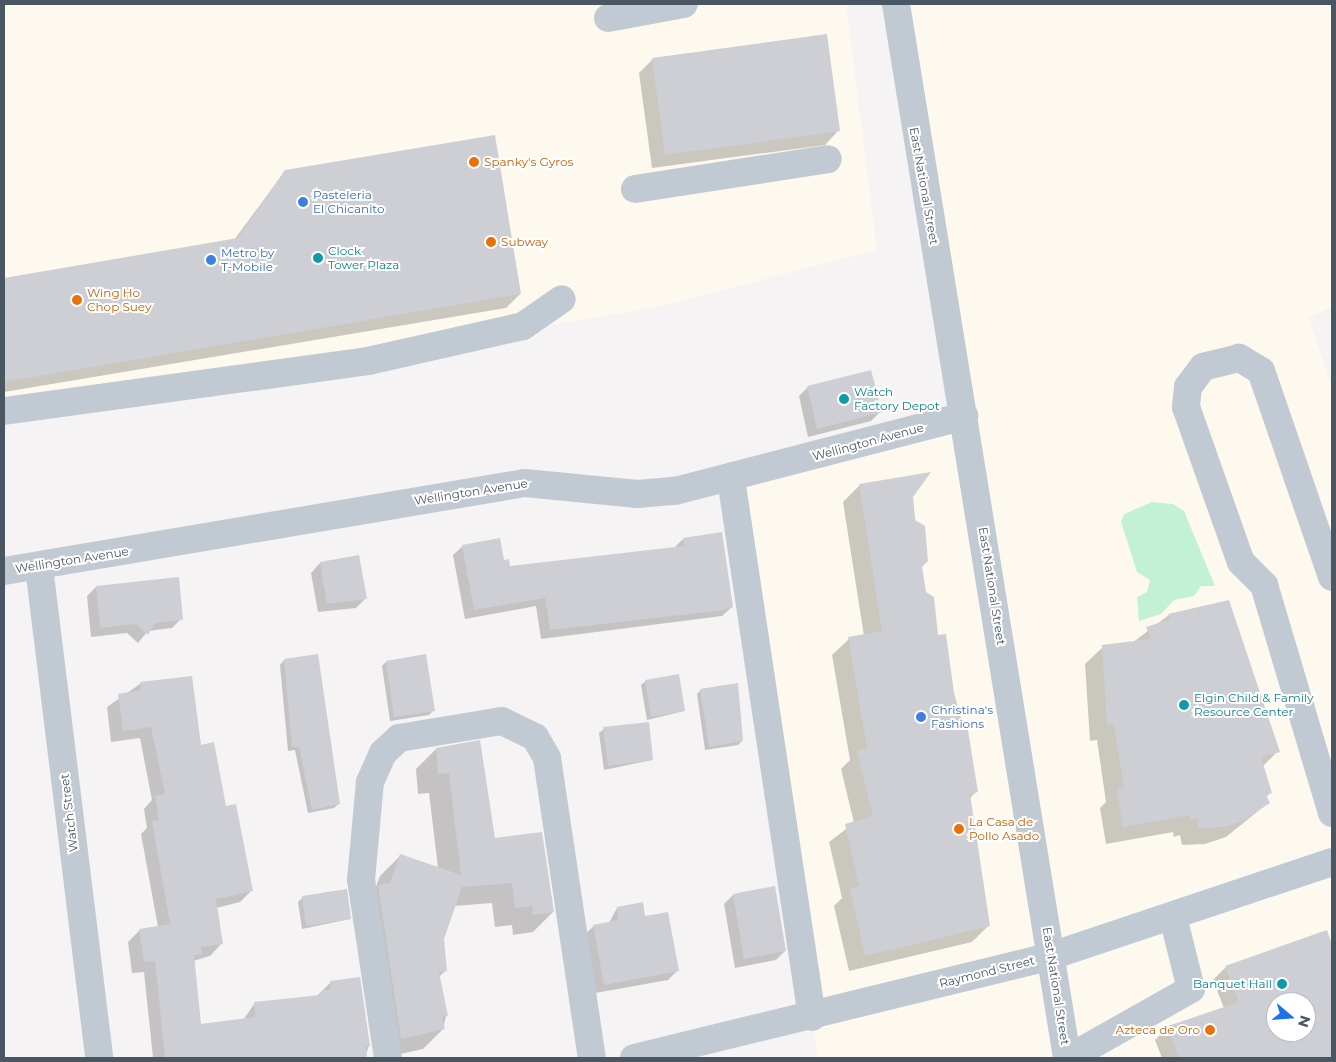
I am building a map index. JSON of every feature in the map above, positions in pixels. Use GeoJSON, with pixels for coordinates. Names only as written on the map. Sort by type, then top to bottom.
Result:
{"type":"FeatureCollection","features":[{"type":"Feature","properties":{"kind":"street"},"geometry":{"type":"LineString","coordinates":[[608,18],[684,4]]}},
{"type":"Feature","properties":{"kind":"street","name":"East National Street"},"geometry":{"type":"LineString","coordinates":[[896,4],[912,114],[964,416],[1068,1058]]}},
{"type":"Feature","properties":{"kind":"street"},"geometry":{"type":"LineString","coordinates":[[635,189],[828,159]]}},
{"type":"Feature","properties":{"kind":"street"},"geometry":{"type":"LineString","coordinates":[[4,412],[368,361],[523,326],[562,299]]}},
{"type":"Feature","properties":{"kind":"street"},"geometry":{"type":"LineString","coordinates":[[1332,577],[1265,377],[1251,361],[1240,358],[1203,367],[1188,387],[1186,407],[1241,562],[1264,585],[1332,813]]}},
{"type":"Feature","properties":{"kind":"street","name":"Wellington Avenue"},"geometry":{"type":"LineString","coordinates":[[4,571],[38,567],[524,483],[637,494],[731,478],[964,416]]}},
{"type":"Feature","properties":{"kind":"street"},"geometry":{"type":"LineString","coordinates":[[731,478],[812,1016]]}},
{"type":"Feature","properties":{"kind":"street","name":"Watch Street"},"geometry":{"type":"LineString","coordinates":[[38,567],[98,1058]]}},
{"type":"Feature","properties":{"kind":"street"},"geometry":{"type":"LineString","coordinates":[[388,1058],[361,880],[370,782],[383,753],[399,738],[502,721],[530,732],[547,758],[592,1058]]}},
{"type":"Feature","properties":{"kind":"street","name":"Raymond Street"},"geometry":{"type":"LineString","coordinates":[[634,1058],[1051,956],[1332,862]]}},
{"type":"Feature","properties":{"kind":"street"},"geometry":{"type":"LineString","coordinates":[[1068,1058],[1191,989],[1172,917]]}},
{"type":"Feature","properties":{"kind":"shaded area","name":"Clock Tower Plaza"},"geometry":{"type":"Polygon","coordinates":[[[4,4],[846,4],[877,250],[657,307],[4,416],[4,4]]]}},
{"type":"Feature","properties":{"kind":"shaded area"},"geometry":{"type":"Polygon","coordinates":[[[896,4],[1332,4],[1332,307],[1308,317],[1332,388],[1332,1058],[818,1058],[731,479],[964,416],[896,4]]]}},
{"type":"Feature","properties":{"kind":"green space"},"geometry":{"type":"Polygon","coordinates":[[[1152,502],[1173,504],[1184,511],[1215,586],[1201,586],[1194,596],[1174,600],[1161,614],[1139,621],[1137,597],[1147,592],[1150,580],[1137,572],[1121,522],[1124,514],[1152,502]]]}},
{"type":"Feature","properties":{"kind":"building"},"geometry":{"type":"Polygon","coordinates":[[[827,34],[840,131],[665,155],[652,58],[827,34]]]}},
{"type":"Feature","properties":{"kind":"building","name":"Clock Tower Plaza"},"geometry":{"type":"Polygon","coordinates":[[[495,135],[521,294],[4,382],[4,278],[238,238],[285,170],[495,135]]]}},
{"type":"Feature","properties":{"kind":"building","name":"Watch Factory Depot"},"geometry":{"type":"Polygon","coordinates":[[[871,370],[882,412],[817,429],[807,386],[871,370]]]}},
{"type":"Feature","properties":{"kind":"building"},"geometry":{"type":"Polygon","coordinates":[[[931,472],[913,497],[915,520],[925,526],[928,561],[922,567],[926,592],[934,597],[938,635],[946,634],[954,693],[963,725],[967,724],[978,792],[970,794],[990,926],[865,956],[850,889],[859,886],[845,824],[873,816],[857,751],[867,748],[848,637],[882,631],[859,484],[931,472]]]}},
{"type":"Feature","properties":{"kind":"building"},"geometry":{"type":"Polygon","coordinates":[[[722,532],[733,607],[725,610],[550,630],[545,598],[474,610],[462,545],[500,538],[504,560],[509,559],[510,566],[684,546],[683,538],[722,532]]]}},
{"type":"Feature","properties":{"kind":"building"},"geometry":{"type":"Polygon","coordinates":[[[359,555],[367,599],[327,604],[320,562],[359,555]]]}},
{"type":"Feature","properties":{"kind":"building"},"geometry":{"type":"Polygon","coordinates":[[[179,577],[183,620],[155,623],[148,635],[136,624],[100,628],[96,586],[179,577]]]}},
{"type":"Feature","properties":{"kind":"building","name":"Elgin Child & Family Resource Center"},"geometry":{"type":"Polygon","coordinates":[[[1229,600],[1280,752],[1261,757],[1272,793],[1266,795],[1270,803],[1244,820],[1224,827],[1199,828],[1197,818],[1191,820],[1190,815],[1123,827],[1117,789],[1124,788],[1114,724],[1107,725],[1102,645],[1151,639],[1146,627],[1171,619],[1168,614],[1229,600]]]}},
{"type":"Feature","properties":{"kind":"building"},"geometry":{"type":"Polygon","coordinates":[[[318,654],[340,804],[312,810],[299,747],[292,747],[284,659],[318,654]]]}},
{"type":"Feature","properties":{"kind":"building"},"geometry":{"type":"Polygon","coordinates":[[[426,654],[435,711],[394,717],[386,661],[426,654]]]}},
{"type":"Feature","properties":{"kind":"building"},"geometry":{"type":"Polygon","coordinates":[[[679,674],[685,711],[651,717],[645,680],[679,674]]]}},
{"type":"Feature","properties":{"kind":"building"},"geometry":{"type":"Polygon","coordinates":[[[192,676],[201,745],[214,742],[226,806],[236,804],[253,891],[216,899],[223,944],[201,947],[202,954],[194,955],[201,1024],[255,1017],[254,1002],[321,995],[321,991],[331,989],[330,981],[360,977],[370,1046],[366,1047],[367,1058],[165,1058],[155,961],[144,962],[139,929],[170,924],[152,821],[159,820],[155,796],[165,794],[151,727],[123,731],[118,694],[141,690],[140,682],[192,676]]]}},
{"type":"Feature","properties":{"kind":"building"},"geometry":{"type":"Polygon","coordinates":[[[738,683],[743,741],[709,747],[700,689],[738,683]]]}},
{"type":"Feature","properties":{"kind":"building"},"geometry":{"type":"Polygon","coordinates":[[[649,722],[653,760],[608,766],[603,727],[649,722]]]}},
{"type":"Feature","properties":{"kind":"building"},"geometry":{"type":"Polygon","coordinates":[[[480,740],[495,838],[542,832],[554,912],[533,915],[532,906],[515,908],[512,883],[462,887],[444,939],[447,971],[439,972],[448,1016],[442,1017],[445,1029],[401,1039],[378,885],[390,883],[400,854],[461,875],[449,773],[438,774],[436,748],[480,740]]]}},
{"type":"Feature","properties":{"kind":"building"},"geometry":{"type":"Polygon","coordinates":[[[775,886],[786,951],[744,959],[733,894],[775,886]]]}},
{"type":"Feature","properties":{"kind":"building"},"geometry":{"type":"Polygon","coordinates":[[[347,889],[351,919],[306,926],[302,896],[347,889]]]}},
{"type":"Feature","properties":{"kind":"building"},"geometry":{"type":"Polygon","coordinates":[[[643,902],[645,916],[668,912],[679,971],[604,985],[593,925],[618,920],[617,907],[643,902]]]}},
{"type":"Feature","properties":{"kind":"building"},"geometry":{"type":"Polygon","coordinates":[[[1327,930],[1332,945],[1332,1058],[1179,1058],[1168,1026],[1239,1002],[1225,966],[1327,930]]]}},
{"type":"Feature","properties":{"kind":"place","name":"Spanky's Gyros"},"geometry":{"type":"Point","coordinates":[474,162]}},
{"type":"Feature","properties":{"kind":"place","name":"Pasteleria El Chicanito"},"geometry":{"type":"Point","coordinates":[303,202]}},
{"type":"Feature","properties":{"kind":"place","name":"Subway"},"geometry":{"type":"Point","coordinates":[491,242]}},
{"type":"Feature","properties":{"kind":"place","name":"Clock Tower Plaza"},"geometry":{"type":"Point","coordinates":[318,258]}},
{"type":"Feature","properties":{"kind":"place","name":"Metro by T-Mobile"},"geometry":{"type":"Point","coordinates":[211,260]}},
{"type":"Feature","properties":{"kind":"place","name":"Wing Ho Chop Suey"},"geometry":{"type":"Point","coordinates":[77,300]}},
{"type":"Feature","properties":{"kind":"place","name":"Watch Factory Depot"},"geometry":{"type":"Point","coordinates":[844,399]}},
{"type":"Feature","properties":{"kind":"place","name":"Elgin Child & Family Resource Center"},"geometry":{"type":"Point","coordinates":[1184,705]}},
{"type":"Feature","properties":{"kind":"place","name":"Christina's Fashions"},"geometry":{"type":"Point","coordinates":[921,717]}},
{"type":"Feature","properties":{"kind":"place","name":"La Casa de Pollo Asado"},"geometry":{"type":"Point","coordinates":[959,829]}},
{"type":"Feature","properties":{"kind":"place","name":"Banquet Hall"},"geometry":{"type":"Point","coordinates":[1282,984]}},
{"type":"Feature","properties":{"kind":"place","name":"Azteca de Oro"},"geometry":{"type":"Point","coordinates":[1210,1030]}}]}
